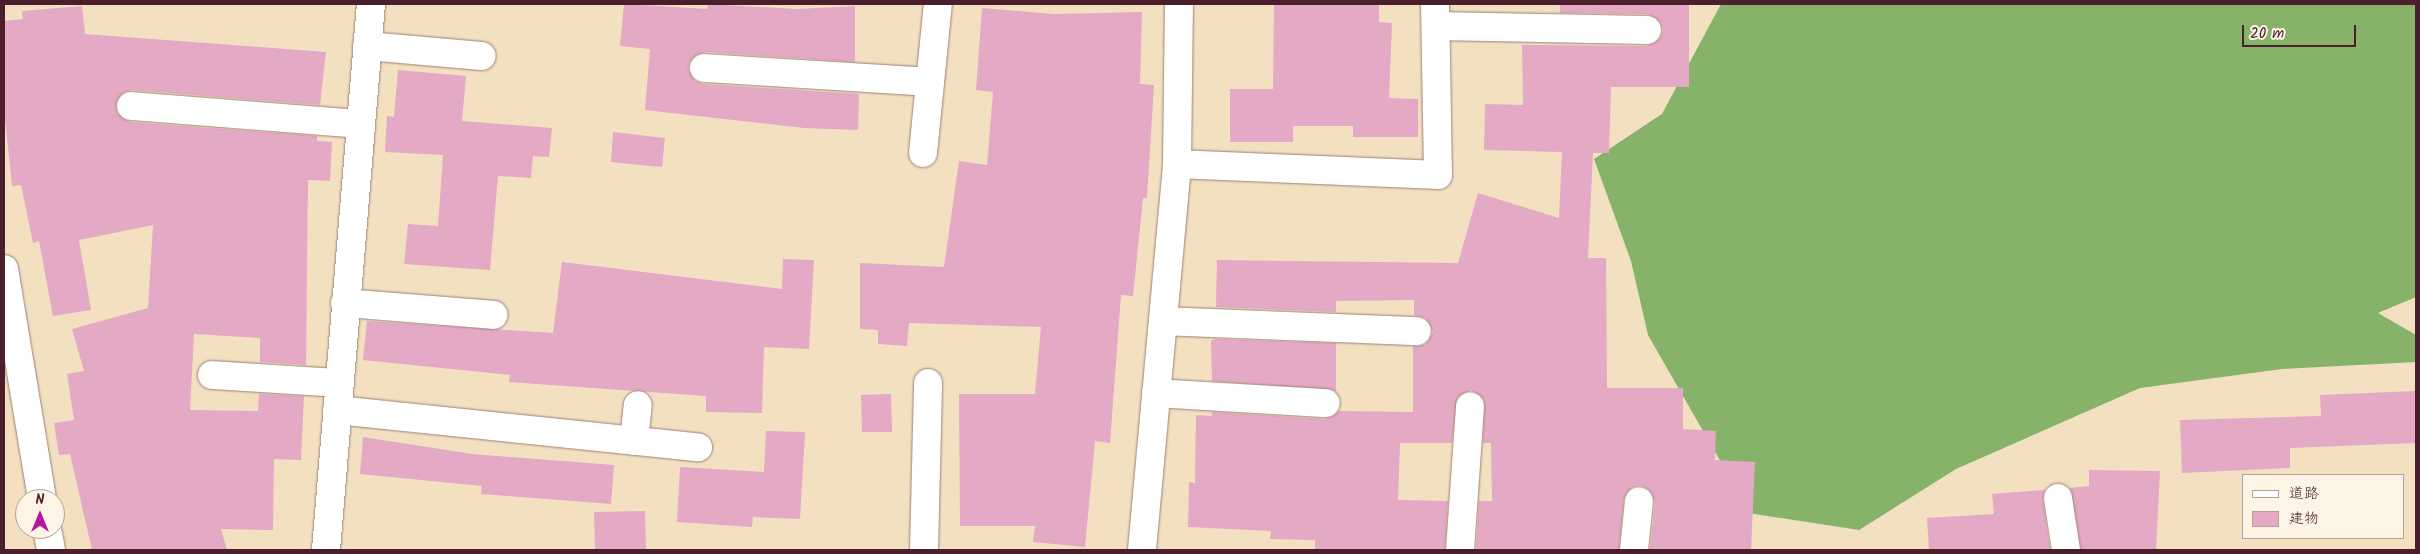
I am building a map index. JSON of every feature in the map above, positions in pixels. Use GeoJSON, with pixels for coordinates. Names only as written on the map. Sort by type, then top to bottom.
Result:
{"type":"FeatureCollection","features":[{"type":"Feature","properties":{"kind":"street"},"geometry":{"type":"LineString","coordinates":[[326,550],[371,4]]}},
{"type":"Feature","properties":{"kind":"street"},"geometry":{"type":"LineString","coordinates":[[923,153],[938,4]]}},
{"type":"Feature","properties":{"kind":"street"},"geometry":{"type":"LineString","coordinates":[[1142,550],[1177,164],[1179,4]]}},
{"type":"Feature","properties":{"kind":"street"},"geometry":{"type":"LineString","coordinates":[[1177,164],[1438,174],[1435,15],[1647,30]]}},
{"type":"Feature","properties":{"kind":"street"},"geometry":{"type":"LineString","coordinates":[[367,46],[482,56]]}},
{"type":"Feature","properties":{"kind":"street"},"geometry":{"type":"LineString","coordinates":[[704,68],[930,82]]}},
{"type":"Feature","properties":{"kind":"street"},"geometry":{"type":"LineString","coordinates":[[131,106],[360,124]]}},
{"type":"Feature","properties":{"kind":"street"},"geometry":{"type":"LineString","coordinates":[[4,269],[40,489]]}},
{"type":"Feature","properties":{"kind":"street"},"geometry":{"type":"LineString","coordinates":[[345,303],[494,315]]}},
{"type":"Feature","properties":{"kind":"street"},"geometry":{"type":"LineString","coordinates":[[1163,320],[1417,331]]}},
{"type":"Feature","properties":{"kind":"street"},"geometry":{"type":"LineString","coordinates":[[212,375],[339,383]]}},
{"type":"Feature","properties":{"kind":"street"},"geometry":{"type":"LineString","coordinates":[[924,550],[928,383]]}},
{"type":"Feature","properties":{"kind":"street"},"geometry":{"type":"LineString","coordinates":[[1156,393],[1326,403]]}},
{"type":"Feature","properties":{"kind":"street"},"geometry":{"type":"LineString","coordinates":[[634,441],[638,405]]}},
{"type":"Feature","properties":{"kind":"street"},"geometry":{"type":"LineString","coordinates":[[1460,550],[1470,406]]}},
{"type":"Feature","properties":{"kind":"street"},"geometry":{"type":"LineString","coordinates":[[337,410],[698,447]]}},
{"type":"Feature","properties":{"kind":"street"},"geometry":{"type":"LineString","coordinates":[[2058,498],[2066,550]]}},
{"type":"Feature","properties":{"kind":"street"},"geometry":{"type":"LineString","coordinates":[[1634,550],[1639,501]]}},
{"type":"Feature","properties":{"kind":"green space"},"geometry":{"type":"Polygon","coordinates":[[[1721,4],[2416,4],[2416,297],[2378,313],[2416,335],[2416,362],[2282,369],[2140,388],[1956,469],[1859,530],[1735,511],[1730,478],[1648,335],[1631,261],[1594,159],[1662,114],[1721,4]]]}},
{"type":"Feature","properties":{"kind":"building"},"geometry":{"type":"Polygon","coordinates":[[[624,4],[707,9],[708,4],[797,9],[855,6],[855,62],[705,52],[691,59],[688,68],[695,81],[703,84],[859,94],[858,130],[804,128],[645,110],[650,49],[620,46],[624,4]]]}},
{"type":"Feature","properties":{"kind":"building"},"geometry":{"type":"Polygon","coordinates":[[[1274,4],[1379,4],[1379,22],[1392,23],[1389,98],[1418,99],[1418,137],[1353,137],[1353,126],[1293,126],[1293,142],[1230,142],[1230,89],[1273,89],[1274,4]]]}},
{"type":"Feature","properties":{"kind":"building"},"geometry":{"type":"Polygon","coordinates":[[[1560,4],[1689,4],[1689,87],[1611,87],[1609,153],[1593,153],[1588,258],[1606,258],[1607,388],[1683,388],[1683,429],[1716,431],[1715,460],[1755,462],[1751,550],[1650,550],[1655,502],[1648,489],[1640,485],[1632,487],[1624,499],[1619,550],[1476,550],[1479,501],[1492,501],[1491,443],[1483,443],[1484,400],[1471,390],[1457,398],[1452,443],[1400,443],[1398,500],[1448,501],[1445,550],[1315,550],[1315,540],[1270,539],[1271,531],[1188,527],[1189,482],[1195,483],[1196,415],[1212,416],[1212,412],[1325,419],[1339,411],[1413,412],[1413,346],[1425,345],[1433,332],[1426,318],[1414,315],[1414,300],[1336,301],[1336,312],[1216,307],[1217,260],[1458,263],[1478,193],[1559,218],[1562,152],[1484,150],[1485,104],[1523,105],[1522,45],[1647,46],[1660,38],[1663,30],[1660,22],[1648,14],[1560,13],[1560,4]]]}},
{"type":"Feature","properties":{"kind":"building"},"geometry":{"type":"Polygon","coordinates":[[[82,6],[85,34],[326,52],[320,105],[132,90],[124,92],[116,104],[117,113],[130,122],[317,136],[317,141],[332,142],[330,181],[308,180],[306,365],[260,362],[260,338],[194,334],[190,410],[258,411],[259,394],[304,396],[301,460],[274,459],[273,530],[221,529],[227,550],[92,550],[70,454],[59,455],[54,423],[74,420],[67,374],[84,371],[72,329],[148,308],[153,225],[79,240],[91,310],[53,316],[39,241],[33,243],[21,185],[12,186],[4,109],[4,21],[23,19],[22,11],[82,6]]]}},
{"type":"Feature","properties":{"kind":"building"},"geometry":{"type":"Polygon","coordinates":[[[982,8],[1054,14],[1142,12],[1140,84],[1154,85],[1147,198],[1143,198],[1133,296],[1121,295],[1110,443],[1095,441],[1085,547],[1033,542],[1035,526],[960,526],[959,394],[1035,394],[1041,327],[909,323],[907,346],[878,344],[878,330],[860,329],[860,263],[944,267],[959,161],[987,165],[993,92],[976,90],[982,8]]]}},
{"type":"Feature","properties":{"kind":"building"},"geometry":{"type":"Polygon","coordinates":[[[398,70],[466,76],[462,121],[552,128],[549,157],[533,156],[531,178],[498,176],[490,270],[404,264],[408,224],[438,226],[443,155],[385,152],[387,116],[394,117],[398,70]]]}},
{"type":"Feature","properties":{"kind":"building"},"geometry":{"type":"Polygon","coordinates":[[[613,132],[665,138],[662,167],[611,162],[613,132]]]}},
{"type":"Feature","properties":{"kind":"building"},"geometry":{"type":"Polygon","coordinates":[[[783,259],[814,260],[809,349],[764,347],[762,413],[706,412],[706,396],[509,382],[510,375],[363,360],[367,321],[553,333],[562,262],[782,289],[783,259]]]}},
{"type":"Feature","properties":{"kind":"building"},"geometry":{"type":"Polygon","coordinates":[[[1215,339],[1336,343],[1336,391],[1212,381],[1211,341],[1215,339]]]}},
{"type":"Feature","properties":{"kind":"building"},"geometry":{"type":"Polygon","coordinates":[[[2416,391],[2416,443],[2290,448],[2290,468],[2182,473],[2180,420],[2321,416],[2320,395],[2416,391]]]}},
{"type":"Feature","properties":{"kind":"building"},"geometry":{"type":"Polygon","coordinates":[[[891,394],[892,432],[862,432],[861,395],[891,394]]]}},
{"type":"Feature","properties":{"kind":"building"},"geometry":{"type":"Polygon","coordinates":[[[766,431],[805,432],[800,519],[753,517],[752,527],[677,522],[680,467],[764,472],[766,431]]]}},
{"type":"Feature","properties":{"kind":"building"},"geometry":{"type":"Polygon","coordinates":[[[363,437],[472,454],[614,465],[611,504],[481,494],[482,486],[360,474],[363,437]]]}},
{"type":"Feature","properties":{"kind":"building"},"geometry":{"type":"Polygon","coordinates":[[[2089,470],[2160,471],[2156,550],[2081,550],[2070,488],[2089,486],[2089,470]]]}},
{"type":"Feature","properties":{"kind":"building"},"geometry":{"type":"Polygon","coordinates":[[[2045,490],[2043,500],[2050,550],[1929,550],[1927,518],[1994,514],[1992,494],[2045,490]]]}},
{"type":"Feature","properties":{"kind":"building"},"geometry":{"type":"Polygon","coordinates":[[[645,511],[646,550],[595,550],[594,512],[645,511]]]}}]}
